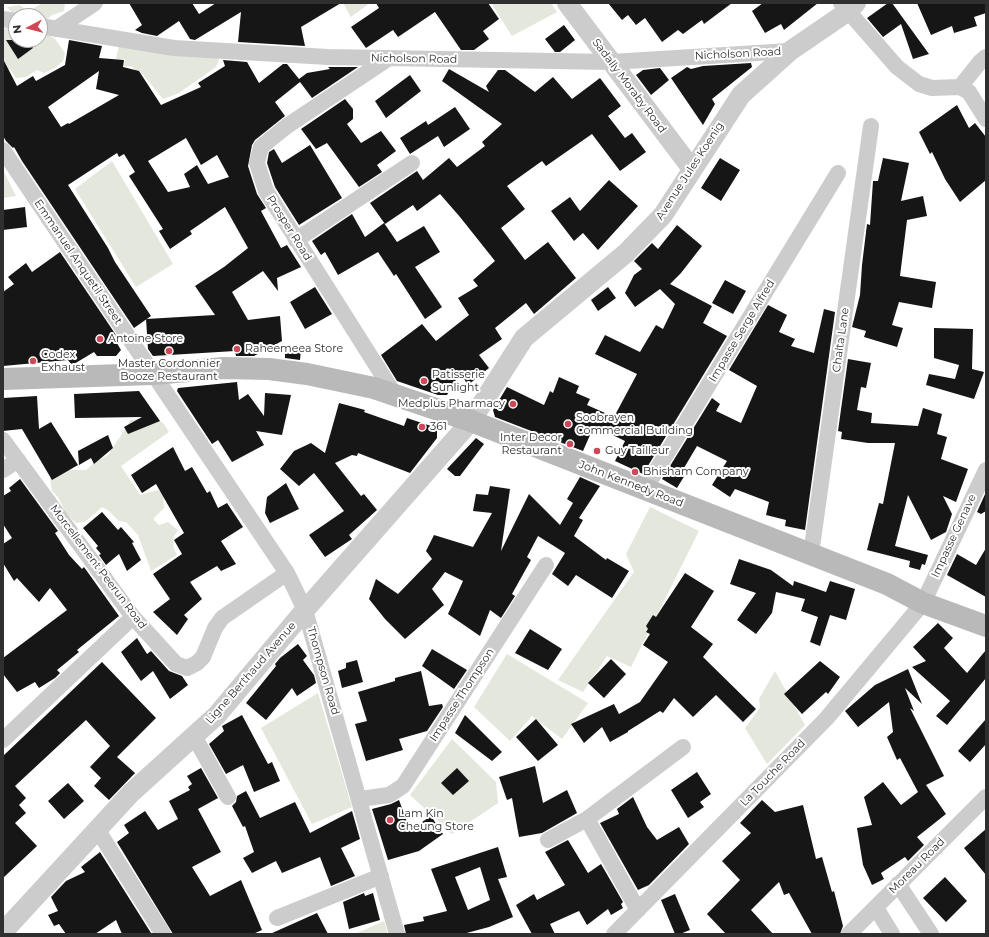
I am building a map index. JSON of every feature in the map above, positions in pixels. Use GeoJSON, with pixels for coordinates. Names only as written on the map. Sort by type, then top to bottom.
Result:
{"type":"FeatureCollection","features":[{"type":"Feature","properties":{"kind":"main road","name":"John Kennedy Road"},"geometry":{"type":"LineString","coordinates":[[3,379],[153,374],[224,368],[270,369],[307,374],[374,388],[471,421],[887,584],[923,603],[986,626]]}},
{"type":"Feature","properties":{"kind":"street"},"geometry":{"type":"LineString","coordinates":[[56,29],[95,3]]}},
{"type":"Feature","properties":{"kind":"street","name":"Sadally Moraby Road"},"geometry":{"type":"LineString","coordinates":[[567,3],[692,168]]}},
{"type":"Feature","properties":{"kind":"street"},"geometry":{"type":"LineString","coordinates":[[848,6],[897,67],[919,84],[932,88],[960,86],[969,92],[986,119]]}},
{"type":"Feature","properties":{"kind":"street","name":"Avenue Jules Koenig"},"geometry":{"type":"LineString","coordinates":[[471,421],[524,338],[626,253],[663,215],[692,168],[741,95],[790,51],[848,6]]}},
{"type":"Feature","properties":{"kind":"street","name":"Nicholson Road"},"geometry":{"type":"LineString","coordinates":[[48,28],[174,48],[328,57],[611,62],[790,51]]}},
{"type":"Feature","properties":{"kind":"street"},"geometry":{"type":"LineString","coordinates":[[960,86],[986,57]]}},
{"type":"Feature","properties":{"kind":"street","name":"Prosper Road"},"geometry":{"type":"LineString","coordinates":[[389,58],[287,126],[261,148],[257,163],[266,191],[395,395]]}},
{"type":"Feature","properties":{"kind":"street","name":"Chalta Lane"},"geometry":{"type":"LineString","coordinates":[[811,554],[871,126]]}},
{"type":"Feature","properties":{"kind":"street","name":"Emmanuel Anquetil Street"},"geometry":{"type":"LineString","coordinates":[[3,150],[153,374]]}},
{"type":"Feature","properties":{"kind":"street"},"geometry":{"type":"LineString","coordinates":[[296,240],[412,163]]}},
{"type":"Feature","properties":{"kind":"street","name":"Impasse Serge Alfred"},"geometry":{"type":"LineString","coordinates":[[645,489],[838,172]]}},
{"type":"Feature","properties":{"kind":"street","name":"Thompson Road"},"geometry":{"type":"LineString","coordinates":[[153,374],[286,573],[305,610],[360,799],[397,934]]}},
{"type":"Feature","properties":{"kind":"street","name":"Ligne Berthaud Avenue"},"geometry":{"type":"LineString","coordinates":[[3,932],[131,793],[217,715],[305,610],[471,421]]}},
{"type":"Feature","properties":{"kind":"street","name":"Morcellement Peerun Road"},"geometry":{"type":"LineString","coordinates":[[3,440],[133,617],[176,664],[187,668],[197,664],[203,657],[215,628],[222,618],[286,573]]}},
{"type":"Feature","properties":{"kind":"street"},"geometry":{"type":"LineString","coordinates":[[3,470],[18,460]]}},
{"type":"Feature","properties":{"kind":"street","name":"Impasse Genave"},"geometry":{"type":"LineString","coordinates":[[923,603],[986,470]]}},
{"type":"Feature","properties":{"kind":"street","name":"Impasse Thompson"},"geometry":{"type":"LineString","coordinates":[[360,799],[389,795],[403,786],[546,565]]}},
{"type":"Feature","properties":{"kind":"street","name":"La Touche Road"},"geometry":{"type":"LineString","coordinates":[[614,934],[826,719],[923,603]]}},
{"type":"Feature","properties":{"kind":"street"},"geometry":{"type":"LineString","coordinates":[[3,740],[133,617]]}},
{"type":"Feature","properties":{"kind":"street"},"geometry":{"type":"LineString","coordinates":[[194,736],[228,797]]}},
{"type":"Feature","properties":{"kind":"street"},"geometry":{"type":"LineString","coordinates":[[548,840],[588,819],[683,747]]}},
{"type":"Feature","properties":{"kind":"street","name":"Moreau Road"},"geometry":{"type":"LineString","coordinates":[[849,934],[898,884],[984,804]]}},
{"type":"Feature","properties":{"kind":"street"},"geometry":{"type":"LineString","coordinates":[[588,819],[638,910]]}},
{"type":"Feature","properties":{"kind":"street"},"geometry":{"type":"LineString","coordinates":[[97,829],[163,934]]}},
{"type":"Feature","properties":{"kind":"street"},"geometry":{"type":"LineString","coordinates":[[277,918],[381,876]]}},
{"type":"Feature","properties":{"kind":"street"},"geometry":{"type":"LineString","coordinates":[[898,884],[931,934]]}},
{"type":"Feature","properties":{"kind":"street"},"geometry":{"type":"LineString","coordinates":[[876,908],[892,934]]}},
{"type":"Feature","properties":{"kind":"shaded area"},"geometry":{"type":"Polygon","coordinates":[[[42,3],[65,3],[64,11],[52,15],[48,18],[48,8],[34,8],[42,3]]]}},
{"type":"Feature","properties":{"kind":"shaded area"},"geometry":{"type":"Polygon","coordinates":[[[343,3],[370,3],[351,17],[343,3]]]}},
{"type":"Feature","properties":{"kind":"shaded area"},"geometry":{"type":"Polygon","coordinates":[[[491,3],[551,3],[557,12],[512,36],[491,3]]]}},
{"type":"Feature","properties":{"kind":"shaded area"},"geometry":{"type":"Polygon","coordinates":[[[20,5],[23,8],[7,7],[20,5]]]}},
{"type":"Feature","properties":{"kind":"shaded area"},"geometry":{"type":"Polygon","coordinates":[[[7,26],[8,48],[48,48],[48,34],[55,39],[65,53],[63,61],[55,68],[44,73],[37,70],[26,77],[16,78],[10,69],[3,73],[3,31],[7,26]]]}},
{"type":"Feature","properties":{"kind":"shaded area"},"geometry":{"type":"Polygon","coordinates":[[[119,45],[221,54],[216,67],[179,93],[163,99],[140,71],[135,72],[133,67],[124,66],[125,59],[116,59],[119,45]]]}},
{"type":"Feature","properties":{"kind":"shaded area"},"geometry":{"type":"Polygon","coordinates":[[[112,161],[173,264],[136,287],[75,189],[112,161]]]}},
{"type":"Feature","properties":{"kind":"shaded area"},"geometry":{"type":"Polygon","coordinates":[[[3,170],[16,196],[3,198],[3,170]]]}},
{"type":"Feature","properties":{"kind":"shaded area"},"geometry":{"type":"Polygon","coordinates":[[[154,416],[164,424],[169,432],[121,466],[140,495],[158,490],[163,493],[164,508],[153,519],[159,525],[168,522],[178,530],[173,538],[174,549],[177,555],[151,571],[138,535],[126,522],[119,521],[109,511],[102,507],[85,522],[76,523],[66,513],[58,497],[52,491],[50,478],[58,470],[86,470],[95,462],[108,455],[131,420],[154,416]]]}},
{"type":"Feature","properties":{"kind":"shaded area"},"geometry":{"type":"Polygon","coordinates":[[[650,507],[699,531],[631,667],[607,656],[583,692],[558,680],[634,572],[626,554],[650,507]]]}},
{"type":"Feature","properties":{"kind":"shaded area"},"geometry":{"type":"Polygon","coordinates":[[[507,654],[588,703],[562,739],[532,716],[510,741],[474,707],[507,654]]]}},
{"type":"Feature","properties":{"kind":"shaded area"},"geometry":{"type":"Polygon","coordinates":[[[775,671],[805,725],[767,764],[745,728],[760,708],[759,699],[775,671]]]}},
{"type":"Feature","properties":{"kind":"shaded area"},"geometry":{"type":"Polygon","coordinates":[[[318,693],[352,807],[312,824],[261,728],[318,693]]]}},
{"type":"Feature","properties":{"kind":"shaded area"},"geometry":{"type":"Polygon","coordinates":[[[452,739],[496,782],[498,803],[452,834],[410,795],[452,739]]]}},
{"type":"Feature","properties":{"kind":"shaded area"},"geometry":{"type":"Polygon","coordinates":[[[384,921],[388,934],[355,934],[384,921]]]}},
{"type":"Feature","properties":{"kind":"building"},"geometry":{"type":"Polygon","coordinates":[[[129,3],[192,3],[199,14],[216,3],[341,3],[301,27],[305,46],[238,42],[241,12],[195,40],[190,39],[179,21],[157,36],[142,33],[135,30],[142,25],[129,3]]]}},
{"type":"Feature","properties":{"kind":"building"},"geometry":{"type":"Polygon","coordinates":[[[376,3],[488,3],[499,19],[483,31],[489,39],[474,50],[461,50],[435,12],[398,37],[393,30],[366,48],[351,27],[379,8],[376,3]]]}},
{"type":"Feature","properties":{"kind":"building"},"geometry":{"type":"Polygon","coordinates":[[[608,3],[732,3],[704,24],[702,20],[683,34],[678,30],[662,42],[645,18],[636,25],[628,15],[622,20],[608,3]]]}},
{"type":"Feature","properties":{"kind":"building"},"geometry":{"type":"Polygon","coordinates":[[[763,3],[818,3],[784,30],[781,24],[765,33],[752,11],[763,3]]]}},
{"type":"Feature","properties":{"kind":"building"},"geometry":{"type":"Polygon","coordinates":[[[888,3],[892,3],[929,54],[913,59],[901,24],[883,37],[867,18],[888,3]]]}},
{"type":"Feature","properties":{"kind":"building"},"geometry":{"type":"Polygon","coordinates":[[[917,3],[986,3],[986,13],[974,17],[977,26],[954,33],[952,26],[931,35],[917,3]]]}},
{"type":"Feature","properties":{"kind":"building"},"geometry":{"type":"Polygon","coordinates":[[[564,25],[575,40],[560,52],[555,52],[545,39],[564,25]]]}},
{"type":"Feature","properties":{"kind":"building"},"geometry":{"type":"Polygon","coordinates":[[[69,40],[102,46],[99,58],[124,60],[123,67],[139,71],[161,105],[201,87],[198,83],[225,66],[223,60],[247,62],[259,83],[283,64],[287,64],[299,79],[307,73],[330,69],[328,67],[358,67],[312,98],[300,82],[275,102],[285,116],[255,140],[252,145],[248,166],[257,194],[266,208],[261,211],[281,248],[287,245],[301,267],[277,278],[278,291],[263,271],[232,292],[248,320],[280,316],[282,341],[254,356],[236,356],[235,351],[153,356],[148,349],[146,320],[134,328],[14,147],[13,148],[6,141],[3,136],[3,59],[17,86],[33,76],[36,81],[65,65],[69,40]],[[99,71],[48,107],[61,127],[68,123],[69,124],[119,95],[96,89],[99,71]],[[186,138],[148,161],[168,192],[190,187],[184,174],[197,165],[208,184],[229,177],[217,155],[201,165],[186,138]],[[117,153],[68,185],[108,248],[115,262],[151,316],[147,319],[215,315],[195,286],[224,267],[248,248],[225,207],[190,231],[192,234],[170,249],[159,231],[163,229],[129,176],[135,172],[124,154],[119,157],[117,153]]]}},
{"type":"Feature","properties":{"kind":"building"},"geometry":{"type":"Polygon","coordinates":[[[11,48],[33,48],[18,59],[11,48]]]}},
{"type":"Feature","properties":{"kind":"building"},"geometry":{"type":"Polygon","coordinates":[[[751,63],[752,67],[712,99],[715,104],[703,125],[671,78],[687,67],[691,69],[703,66],[751,63]]]}},
{"type":"Feature","properties":{"kind":"building"},"geometry":{"type":"Polygon","coordinates":[[[660,68],[669,80],[651,95],[636,75],[643,70],[660,68]]]}},
{"type":"Feature","properties":{"kind":"building"},"geometry":{"type":"Polygon","coordinates":[[[449,69],[489,92],[486,86],[498,70],[505,70],[535,92],[553,77],[572,99],[600,78],[621,106],[608,116],[625,138],[632,133],[646,152],[620,171],[592,134],[546,166],[542,161],[507,186],[525,209],[501,228],[525,260],[548,242],[576,278],[534,314],[526,303],[495,328],[502,339],[479,355],[489,368],[468,385],[460,373],[447,395],[438,395],[397,381],[381,355],[422,324],[436,341],[469,315],[458,298],[478,286],[473,280],[495,261],[440,194],[417,211],[413,205],[385,224],[370,203],[417,171],[423,180],[449,158],[457,167],[485,146],[482,142],[502,124],[442,81],[449,69]]]}},
{"type":"Feature","properties":{"kind":"building"},"geometry":{"type":"Polygon","coordinates":[[[410,75],[421,91],[386,118],[375,101],[410,75]]]}},
{"type":"Feature","properties":{"kind":"building"},"geometry":{"type":"Polygon","coordinates":[[[345,99],[353,109],[353,119],[347,124],[361,143],[381,131],[396,151],[377,165],[382,172],[359,187],[327,143],[316,149],[301,129],[345,99]]]}},
{"type":"Feature","properties":{"kind":"building"},"geometry":{"type":"Polygon","coordinates":[[[957,105],[969,128],[975,123],[986,137],[986,180],[960,202],[945,179],[932,152],[930,154],[919,132],[957,105]]]}},
{"type":"Feature","properties":{"kind":"building"},"geometry":{"type":"Polygon","coordinates":[[[455,107],[470,129],[444,147],[438,136],[410,154],[400,138],[426,121],[428,125],[455,107]]]}},
{"type":"Feature","properties":{"kind":"building"},"geometry":{"type":"Polygon","coordinates":[[[310,145],[342,198],[299,225],[275,187],[267,163],[269,152],[274,149],[282,163],[310,145]]]}},
{"type":"Feature","properties":{"kind":"building"},"geometry":{"type":"Polygon","coordinates":[[[720,158],[740,170],[721,201],[701,188],[720,158]]]}},
{"type":"Feature","properties":{"kind":"building"},"geometry":{"type":"Polygon","coordinates":[[[883,158],[909,163],[901,201],[923,196],[927,216],[907,220],[900,276],[936,282],[932,308],[899,302],[892,325],[903,328],[897,347],[864,337],[866,331],[852,327],[860,295],[867,224],[870,225],[873,181],[878,181],[883,158]]]}},
{"type":"Feature","properties":{"kind":"building"},"geometry":{"type":"Polygon","coordinates":[[[609,180],[638,206],[598,250],[583,233],[574,241],[551,211],[570,197],[580,211],[609,180]]]}},
{"type":"Feature","properties":{"kind":"building"},"geometry":{"type":"Polygon","coordinates":[[[25,207],[27,227],[3,230],[3,210],[25,207]]]}},
{"type":"Feature","properties":{"kind":"building"},"geometry":{"type":"Polygon","coordinates":[[[352,214],[365,237],[384,223],[397,242],[424,226],[440,252],[415,267],[442,307],[425,319],[396,274],[394,276],[378,252],[338,275],[325,252],[321,255],[312,241],[352,214]]]}},
{"type":"Feature","properties":{"kind":"building"},"geometry":{"type":"Polygon","coordinates":[[[677,225],[702,246],[681,273],[670,284],[712,306],[703,323],[727,336],[643,474],[615,461],[625,441],[594,426],[583,451],[495,417],[493,410],[507,387],[544,405],[550,391],[553,393],[559,377],[579,386],[576,393],[590,399],[587,405],[614,417],[637,374],[595,354],[605,335],[640,352],[656,325],[663,329],[675,304],[660,289],[635,307],[625,293],[634,275],[642,269],[634,261],[652,243],[658,249],[677,225]]]}},
{"type":"Feature","properties":{"kind":"building"},"geometry":{"type":"Polygon","coordinates":[[[60,252],[118,338],[115,340],[121,350],[116,356],[97,356],[94,352],[74,364],[71,364],[68,360],[3,366],[3,292],[14,284],[8,277],[26,263],[32,272],[60,252]]]}},
{"type":"Feature","properties":{"kind":"building"},"geometry":{"type":"Polygon","coordinates":[[[725,280],[746,291],[733,314],[712,303],[725,280]]]}},
{"type":"Feature","properties":{"kind":"building"},"geometry":{"type":"Polygon","coordinates":[[[315,287],[332,314],[305,329],[290,302],[315,287]]]}},
{"type":"Feature","properties":{"kind":"building"},"geometry":{"type":"Polygon","coordinates":[[[608,287],[616,298],[598,311],[591,300],[608,287]]]}},
{"type":"Feature","properties":{"kind":"building"},"geometry":{"type":"Polygon","coordinates":[[[768,305],[787,315],[779,332],[795,339],[791,346],[814,353],[824,309],[835,312],[805,530],[785,526],[786,520],[766,515],[769,502],[735,489],[730,497],[712,485],[727,461],[697,446],[681,473],[685,475],[677,488],[662,479],[712,398],[720,404],[716,411],[741,423],[757,386],[729,370],[768,305]]]}},
{"type":"Feature","properties":{"kind":"building"},"geometry":{"type":"Polygon","coordinates":[[[934,328],[973,329],[972,369],[984,372],[974,399],[926,385],[929,374],[955,379],[959,365],[934,358],[934,328]]]}},
{"type":"Feature","properties":{"kind":"building"},"geometry":{"type":"Polygon","coordinates":[[[285,350],[301,350],[300,360],[285,358],[285,350]]]}},
{"type":"Feature","properties":{"kind":"building"},"geometry":{"type":"Polygon","coordinates":[[[848,359],[871,363],[866,388],[861,387],[857,410],[872,413],[871,423],[918,426],[923,408],[942,414],[937,434],[947,437],[941,459],[968,469],[956,502],[943,496],[952,514],[946,532],[931,540],[908,495],[895,546],[928,555],[925,565],[922,564],[920,570],[909,567],[910,561],[867,550],[879,503],[883,504],[895,443],[868,443],[841,439],[842,432],[838,431],[848,359]]]}},
{"type":"Feature","properties":{"kind":"building"},"geometry":{"type":"Polygon","coordinates":[[[237,382],[239,400],[248,394],[264,416],[265,393],[291,395],[282,435],[256,431],[264,445],[232,462],[218,440],[212,444],[177,391],[178,388],[237,382]]]}},
{"type":"Feature","properties":{"kind":"building"},"geometry":{"type":"Polygon","coordinates":[[[139,391],[160,421],[128,434],[124,427],[142,417],[75,418],[74,394],[139,391]]]}},
{"type":"Feature","properties":{"kind":"building"},"geometry":{"type":"Polygon","coordinates":[[[37,396],[39,429],[51,422],[78,465],[52,480],[22,429],[3,431],[3,398],[37,396]]]}},
{"type":"Feature","properties":{"kind":"building"},"geometry":{"type":"Polygon","coordinates":[[[339,403],[365,410],[364,412],[404,426],[407,418],[437,428],[437,438],[410,473],[358,453],[357,456],[352,455],[335,463],[361,496],[364,494],[377,510],[349,535],[352,539],[325,557],[309,535],[344,511],[314,473],[299,486],[280,469],[294,451],[311,443],[325,453],[339,403]]]}},
{"type":"Feature","properties":{"kind":"building"},"geometry":{"type":"Polygon","coordinates":[[[108,435],[113,448],[94,464],[91,458],[79,465],[78,451],[108,435]]]}},
{"type":"Feature","properties":{"kind":"building"},"geometry":{"type":"Polygon","coordinates":[[[476,438],[484,444],[460,476],[455,476],[447,469],[476,438]]]}},
{"type":"Feature","properties":{"kind":"building"},"geometry":{"type":"Polygon","coordinates":[[[173,447],[185,471],[192,467],[207,493],[210,491],[218,508],[227,503],[243,527],[221,541],[236,564],[221,571],[217,566],[190,582],[202,599],[184,615],[188,619],[177,635],[153,612],[170,599],[153,574],[182,554],[174,540],[184,533],[156,484],[142,493],[131,475],[173,447]]]}},
{"type":"Feature","properties":{"kind":"building"},"geometry":{"type":"Polygon","coordinates":[[[580,477],[600,486],[579,518],[583,520],[574,536],[606,560],[607,558],[629,571],[612,598],[576,575],[568,586],[552,574],[565,553],[538,536],[527,557],[531,560],[512,594],[515,596],[501,618],[490,610],[480,636],[448,614],[463,581],[445,572],[432,589],[444,605],[405,639],[385,619],[369,599],[376,579],[398,594],[432,559],[426,551],[434,535],[473,547],[492,513],[473,511],[476,494],[488,495],[490,486],[510,489],[501,551],[529,494],[560,525],[573,503],[567,499],[580,477]]]}},
{"type":"Feature","properties":{"kind":"building"},"geometry":{"type":"Polygon","coordinates":[[[20,479],[58,531],[55,533],[69,555],[82,569],[84,567],[119,616],[77,650],[79,652],[57,670],[60,673],[55,678],[39,688],[35,682],[17,692],[3,674],[3,658],[67,610],[50,588],[39,602],[17,578],[14,581],[3,563],[3,544],[12,538],[3,524],[3,496],[11,491],[9,488],[20,479]]]}},
{"type":"Feature","properties":{"kind":"building"},"geometry":{"type":"Polygon","coordinates":[[[286,483],[299,509],[270,523],[265,513],[267,497],[286,483]]]}},
{"type":"Feature","properties":{"kind":"building"},"geometry":{"type":"Polygon","coordinates":[[[986,492],[986,511],[981,514],[977,512],[986,492]]]}},
{"type":"Feature","properties":{"kind":"building"},"geometry":{"type":"Polygon","coordinates":[[[102,512],[118,530],[121,527],[134,542],[132,543],[141,560],[127,571],[119,554],[106,565],[99,555],[101,554],[96,548],[98,546],[83,528],[102,512]]]}},
{"type":"Feature","properties":{"kind":"building"},"geometry":{"type":"Polygon","coordinates":[[[986,548],[986,597],[947,575],[957,554],[976,565],[986,548]]]}},
{"type":"Feature","properties":{"kind":"building"},"geometry":{"type":"Polygon","coordinates":[[[739,559],[771,570],[793,586],[794,581],[826,592],[830,581],[855,589],[846,620],[830,615],[820,646],[810,642],[818,617],[801,611],[805,599],[776,592],[772,613],[756,634],[737,620],[756,593],[730,584],[739,559]]]}},
{"type":"Feature","properties":{"kind":"building"},"geometry":{"type":"Polygon","coordinates":[[[685,573],[714,591],[691,627],[713,644],[703,657],[756,709],[743,722],[716,695],[693,717],[674,698],[663,713],[660,711],[610,742],[602,727],[584,743],[571,724],[614,704],[619,714],[640,702],[668,662],[643,645],[650,634],[646,632],[648,629],[646,626],[653,615],[656,617],[685,573]]]}},
{"type":"Feature","properties":{"kind":"building"},"geometry":{"type":"Polygon","coordinates":[[[938,623],[953,638],[944,648],[967,673],[986,650],[986,678],[947,725],[936,716],[950,701],[912,667],[926,661],[913,647],[938,623]]]}},
{"type":"Feature","properties":{"kind":"building"},"geometry":{"type":"Polygon","coordinates":[[[530,629],[562,649],[548,670],[515,653],[530,629]]]}},
{"type":"Feature","properties":{"kind":"building"},"geometry":{"type":"Polygon","coordinates":[[[137,638],[147,654],[151,651],[169,671],[182,676],[188,685],[170,699],[153,671],[141,681],[121,652],[137,638]]]}},
{"type":"Feature","properties":{"kind":"building"},"geometry":{"type":"Polygon","coordinates":[[[298,644],[307,656],[303,660],[314,675],[316,683],[297,696],[292,688],[266,720],[246,703],[276,666],[275,664],[280,658],[298,644]]]}},
{"type":"Feature","properties":{"kind":"building"},"geometry":{"type":"Polygon","coordinates":[[[432,649],[467,670],[454,689],[422,666],[432,649]]]}},
{"type":"Feature","properties":{"kind":"building"},"geometry":{"type":"Polygon","coordinates":[[[611,659],[626,674],[604,698],[588,683],[611,659]]]}},
{"type":"Feature","properties":{"kind":"building"},"geometry":{"type":"Polygon","coordinates":[[[357,660],[363,682],[342,688],[338,671],[346,668],[346,663],[357,660]]]}},
{"type":"Feature","properties":{"kind":"building"},"geometry":{"type":"Polygon","coordinates":[[[820,661],[840,677],[828,694],[826,692],[802,714],[784,694],[820,661]]]}},
{"type":"Feature","properties":{"kind":"building"},"geometry":{"type":"Polygon","coordinates":[[[102,662],[156,718],[117,757],[135,773],[109,800],[94,786],[101,778],[90,767],[110,746],[86,720],[15,786],[26,798],[19,805],[26,813],[15,823],[37,846],[3,878],[3,756],[102,662]]]}},
{"type":"Feature","properties":{"kind":"building"},"geometry":{"type":"Polygon","coordinates":[[[908,669],[922,704],[905,688],[914,711],[910,708],[944,776],[926,785],[946,814],[917,837],[924,845],[908,861],[905,857],[881,873],[884,879],[872,885],[863,865],[857,828],[872,825],[864,797],[883,782],[901,805],[918,792],[900,758],[897,760],[887,737],[893,732],[889,702],[858,727],[845,711],[875,685],[908,669]]]}},
{"type":"Feature","properties":{"kind":"building"},"geometry":{"type":"Polygon","coordinates":[[[421,671],[429,706],[442,704],[443,707],[427,731],[399,739],[403,750],[366,761],[355,724],[367,721],[358,692],[395,681],[395,678],[421,671]]]}},
{"type":"Feature","properties":{"kind":"building"},"geometry":{"type":"Polygon","coordinates":[[[242,715],[268,764],[272,762],[280,781],[254,792],[243,765],[226,774],[209,744],[224,731],[222,726],[242,715]]]}},
{"type":"Feature","properties":{"kind":"building"},"geometry":{"type":"Polygon","coordinates":[[[465,715],[502,752],[492,761],[455,733],[465,715]]]}},
{"type":"Feature","properties":{"kind":"building"},"geometry":{"type":"Polygon","coordinates":[[[536,719],[558,745],[538,761],[516,737],[536,719]]]}},
{"type":"Feature","properties":{"kind":"building"},"geometry":{"type":"Polygon","coordinates":[[[986,719],[986,744],[970,762],[958,751],[986,719]]]}},
{"type":"Feature","properties":{"kind":"building"},"geometry":{"type":"Polygon","coordinates":[[[535,766],[543,803],[567,790],[577,813],[542,833],[519,837],[512,798],[507,800],[499,777],[535,766]]]}},
{"type":"Feature","properties":{"kind":"building"},"geometry":{"type":"Polygon","coordinates":[[[201,768],[218,798],[198,809],[221,852],[192,867],[210,896],[241,880],[262,930],[253,934],[173,934],[117,842],[129,833],[124,825],[145,811],[158,830],[178,819],[169,801],[190,790],[188,787],[192,784],[187,776],[201,768]]]}},
{"type":"Feature","properties":{"kind":"building"},"geometry":{"type":"Polygon","coordinates":[[[457,768],[469,781],[453,795],[441,783],[457,768]]]}},
{"type":"Feature","properties":{"kind":"building"},"geometry":{"type":"Polygon","coordinates":[[[697,772],[711,794],[700,802],[704,807],[688,818],[671,790],[697,772]]]}},
{"type":"Feature","properties":{"kind":"building"},"geometry":{"type":"Polygon","coordinates":[[[68,783],[84,801],[64,819],[48,801],[68,783]]]}},
{"type":"Feature","properties":{"kind":"building"},"geometry":{"type":"Polygon","coordinates":[[[246,791],[260,818],[295,802],[310,833],[352,811],[360,839],[341,848],[355,876],[331,886],[320,857],[282,873],[276,861],[252,873],[243,858],[254,852],[245,826],[243,827],[232,806],[236,802],[237,796],[246,791]]]}},
{"type":"Feature","properties":{"kind":"building"},"geometry":{"type":"Polygon","coordinates":[[[633,797],[647,827],[657,840],[679,827],[689,844],[649,885],[638,890],[600,823],[619,814],[617,809],[633,797]]]}},
{"type":"Feature","properties":{"kind":"building"},"geometry":{"type":"Polygon","coordinates":[[[399,800],[410,830],[431,816],[443,834],[419,851],[388,860],[372,809],[391,804],[399,800]]]}},
{"type":"Feature","properties":{"kind":"building"},"geometry":{"type":"Polygon","coordinates":[[[762,800],[775,812],[803,805],[816,859],[822,857],[832,892],[834,891],[843,926],[840,934],[812,934],[789,893],[784,895],[779,882],[751,910],[773,934],[726,934],[707,914],[740,880],[722,861],[751,833],[740,823],[762,800]]]}},
{"type":"Feature","properties":{"kind":"building"},"geometry":{"type":"Polygon","coordinates":[[[986,829],[986,875],[964,848],[986,829]]]}},
{"type":"Feature","properties":{"kind":"building"},"geometry":{"type":"Polygon","coordinates":[[[568,840],[588,873],[601,864],[623,902],[621,904],[623,908],[611,915],[608,909],[587,925],[579,911],[550,924],[555,934],[532,934],[516,905],[534,894],[537,900],[565,885],[545,852],[568,840]]]}},
{"type":"Feature","properties":{"kind":"building"},"geometry":{"type":"Polygon","coordinates":[[[498,847],[507,877],[498,879],[513,917],[489,927],[463,934],[406,934],[404,925],[424,921],[423,917],[447,911],[431,869],[498,847]],[[480,867],[455,877],[468,910],[490,900],[480,867]]]}},
{"type":"Feature","properties":{"kind":"building"},"geometry":{"type":"Polygon","coordinates":[[[100,852],[151,933],[150,934],[122,934],[116,920],[95,934],[66,934],[59,924],[54,926],[48,915],[58,911],[51,897],[66,881],[85,872],[81,867],[100,852]]]}},
{"type":"Feature","properties":{"kind":"building"},"geometry":{"type":"Polygon","coordinates":[[[945,877],[967,901],[946,922],[923,898],[945,877]]]}},
{"type":"Feature","properties":{"kind":"building"},"geometry":{"type":"Polygon","coordinates":[[[364,893],[365,896],[373,893],[380,920],[349,929],[343,902],[364,893]]]}},
{"type":"Feature","properties":{"kind":"building"},"geometry":{"type":"Polygon","coordinates":[[[675,894],[690,930],[680,934],[675,934],[661,900],[675,894]]]}},
{"type":"Feature","properties":{"kind":"building"},"geometry":{"type":"Polygon","coordinates":[[[317,913],[328,934],[270,934],[317,913]]]}},
{"type":"Feature","properties":{"kind":"place","name":"Antoine Store"},"geometry":{"type":"Point","coordinates":[100,339]}},
{"type":"Feature","properties":{"kind":"place","name":"Raheemeea Store"},"geometry":{"type":"Point","coordinates":[237,349]}},
{"type":"Feature","properties":{"kind":"place","name":"Master Cordonnier Booze Restaurant"},"geometry":{"type":"Point","coordinates":[169,351]}},
{"type":"Feature","properties":{"kind":"place","name":"Codex Exhaust"},"geometry":{"type":"Point","coordinates":[33,361]}},
{"type":"Feature","properties":{"kind":"place","name":"Patisserie Sunlight"},"geometry":{"type":"Point","coordinates":[424,381]}},
{"type":"Feature","properties":{"kind":"place","name":"Medplus Pharmacy"},"geometry":{"type":"Point","coordinates":[513,404]}},
{"type":"Feature","properties":{"kind":"place","name":"Soobrayen Commercial Building"},"geometry":{"type":"Point","coordinates":[568,424]}},
{"type":"Feature","properties":{"kind":"place","name":"361"},"geometry":{"type":"Point","coordinates":[422,427]}},
{"type":"Feature","properties":{"kind":"place","name":"Inter Decor Restaurant"},"geometry":{"type":"Point","coordinates":[570,444]}},
{"type":"Feature","properties":{"kind":"place","name":"Guy Tailleur"},"geometry":{"type":"Point","coordinates":[597,451]}},
{"type":"Feature","properties":{"kind":"place","name":"Bhisham Company"},"geometry":{"type":"Point","coordinates":[635,472]}},
{"type":"Feature","properties":{"kind":"place","name":"Lam Kin Cheung Store"},"geometry":{"type":"Point","coordinates":[390,820]}}]}
